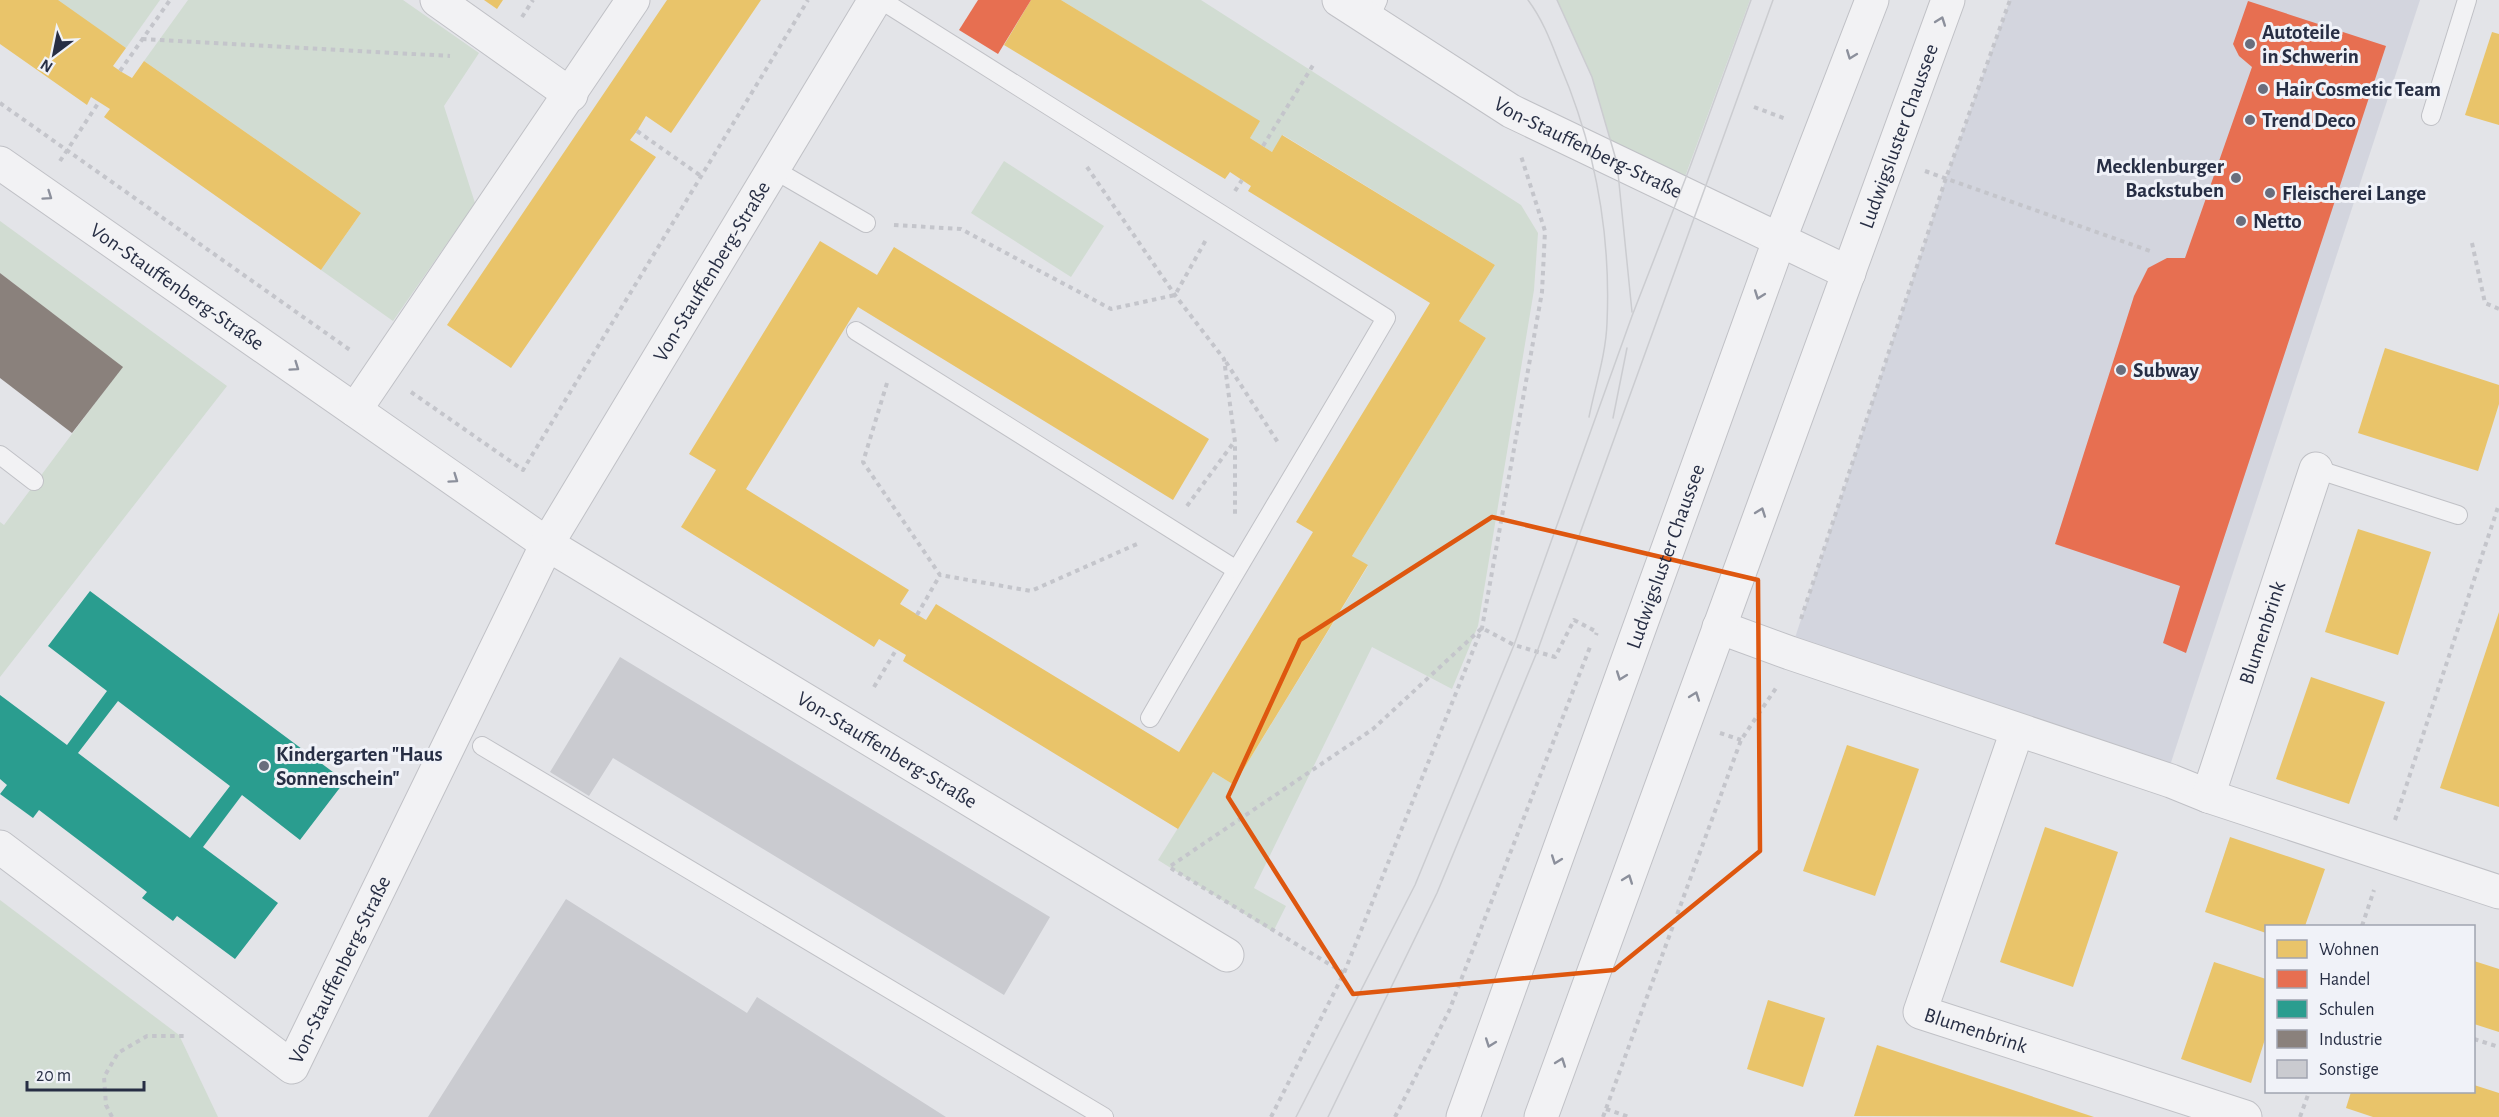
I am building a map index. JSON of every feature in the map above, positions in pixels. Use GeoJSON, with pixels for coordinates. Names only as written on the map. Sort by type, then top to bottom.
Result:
{"type":"FeatureCollection","features":[{"type":"Feature","properties":{"kind":"street"},"geometry":{"type":"LineString","coordinates":[[437,0],[571,95]]}},
{"type":"Feature","properties":{"kind":"street"},"geometry":{"type":"LineString","coordinates":[[356,410],[571,95],[633,0]]}},
{"type":"Feature","properties":{"kind":"street","name":"Von-Stauffenberg-Straße"},"geometry":{"type":"LineString","coordinates":[[0,847],[292,1067],[548,544],[875,0]]}},
{"type":"Feature","properties":{"kind":"street","name":"Von-Stauffenberg-Straße"},"geometry":{"type":"LineString","coordinates":[[1339,0],[1374,10],[1511,111],[1849,273]]}},
{"type":"Feature","properties":{"kind":"street","name":"Ludwigsluster Chaussee"},"geometry":{"type":"LineString","coordinates":[[1463,1117],[1779,240],[1872,0]]}},
{"type":"Feature","properties":{"kind":"street","name":"Ludwigsluster Chaussee"},"geometry":{"type":"LineString","coordinates":[[1541,1117],[1948,0]]}},
{"type":"Feature","properties":{"kind":"street","name":"Von-Stauffenberg-Straße"},"geometry":{"type":"LineString","coordinates":[[0,163],[548,544],[1227,955]]}},
{"type":"Feature","properties":{"kind":"street","name":"Blumenbrink"},"geometry":{"type":"LineString","coordinates":[[2208,796],[2316,470]]}},
{"type":"Feature","properties":{"kind":"street"},"geometry":{"type":"LineString","coordinates":[[1719,627],[2018,731],[2171,781],[2208,796],[2499,892]]}},
{"type":"Feature","properties":{"kind":"street","name":"Blumenbrink"},"geometry":{"type":"LineString","coordinates":[[2018,731],[1920,1012],[2245,1117]]}},
{"type":"Feature","properties":{"kind":"lane"},"geometry":{"type":"LineString","coordinates":[[881,0],[1386,318],[1235,569],[1150,718]]}},
{"type":"Feature","properties":{"kind":"lane"},"geometry":{"type":"LineString","coordinates":[[2431,116],[2467,0]]}},
{"type":"Feature","properties":{"kind":"lane"},"geometry":{"type":"LineString","coordinates":[[773,169],[866,223]]}},
{"type":"Feature","properties":{"kind":"lane"},"geometry":{"type":"LineString","coordinates":[[856,331],[1235,569]]}},
{"type":"Feature","properties":{"kind":"lane"},"geometry":{"type":"LineString","coordinates":[[0,455],[34,481]]}},
{"type":"Feature","properties":{"kind":"lane"},"geometry":{"type":"LineString","coordinates":[[2316,470],[2458,515]]}},
{"type":"Feature","properties":{"kind":"lane"},"geometry":{"type":"LineString","coordinates":[[482,746],[1104,1117]]}},
{"type":"Feature","properties":{"kind":"path"},"geometry":{"type":"LineString","coordinates":[[120,71],[171,0]]}},
{"type":"Feature","properties":{"kind":"path"},"geometry":{"type":"LineString","coordinates":[[1603,1117],[1741,740],[1776,689],[1790,653],[1946,177],[2010,0]]}},
{"type":"Feature","properties":{"kind":"path"},"geometry":{"type":"LineString","coordinates":[[142,39],[452,56]]}},
{"type":"Feature","properties":{"kind":"path"},"geometry":{"type":"LineString","coordinates":[[1263,146],[1315,62]]}},
{"type":"Feature","properties":{"kind":"path"},"geometry":{"type":"LineString","coordinates":[[42,191],[99,102]]}},
{"type":"Feature","properties":{"kind":"path"},"geometry":{"type":"LineString","coordinates":[[1754,107],[1822,133]]}},
{"type":"Feature","properties":{"kind":"path"},"geometry":{"type":"LineString","coordinates":[[1271,1117],[1344,973],[1482,628],[1542,292],[1545,231],[1519,152],[1511,111]]}},
{"type":"Feature","properties":{"kind":"path"},"geometry":{"type":"LineString","coordinates":[[637,130],[701,176]]}},
{"type":"Feature","properties":{"kind":"path"},"geometry":{"type":"LineString","coordinates":[[1891,157],[2150,251]]}},
{"type":"Feature","properties":{"kind":"path"},"geometry":{"type":"LineString","coordinates":[[1086,165],[1175,295],[1224,359],[1296,471]]}},
{"type":"Feature","properties":{"kind":"path"},"geometry":{"type":"LineString","coordinates":[[866,223],[961,229],[1111,309],[1175,295],[1221,214]]}},
{"type":"Feature","properties":{"kind":"path"},"geometry":{"type":"LineString","coordinates":[[2472,243],[2485,303],[2499,309]]}},
{"type":"Feature","properties":{"kind":"path"},"geometry":{"type":"LineString","coordinates":[[895,355],[863,462],[940,575],[1031,591],[1170,529],[1235,442]]}},
{"type":"Feature","properties":{"kind":"path"},"geometry":{"type":"LineString","coordinates":[[1224,359],[1235,442],[1235,569]]}},
{"type":"Feature","properties":{"kind":"path"},"geometry":{"type":"LineString","coordinates":[[2363,925],[2499,504]]}},
{"type":"Feature","properties":{"kind":"path"},"geometry":{"type":"LineString","coordinates":[[917,615],[940,575]]}},
{"type":"Feature","properties":{"kind":"path"},"geometry":{"type":"LineString","coordinates":[[1395,1117],[1449,1011],[1574,685],[1597,632],[1574,620],[1555,657],[1514,645],[1482,628]]}},
{"type":"Feature","properties":{"kind":"path"},"geometry":{"type":"LineString","coordinates":[[1344,973],[1169,867],[1373,729],[1482,628]]}},
{"type":"Feature","properties":{"kind":"path"},"geometry":{"type":"LineString","coordinates":[[874,687],[896,650]]}},
{"type":"Feature","properties":{"kind":"path"},"geometry":{"type":"LineString","coordinates":[[112,1117],[106,1105],[104,1077],[118,1053],[147,1036],[191,1036]]}},
{"type":"Feature","properties":{"kind":"path"},"geometry":{"type":"LineString","coordinates":[[2475,1039],[2499,1047]]}},
{"type":"Feature","properties":{"kind":"path"},"geometry":{"type":"LineString","coordinates":[[2300,1117],[2309,1093]]}},
{"type":"Feature","properties":{"kind":"path"},"geometry":{"type":"LineString","coordinates":[[1606,1109],[1629,1117]]}},
{"type":"Feature","properties":{"kind":"highlighted area"},"geometry":{"type":"Polygon","coordinates":[[[1492,517],[1758,580],[1760,851],[1614,970],[1353,994],[1228,797],[1300,640],[1492,517]]]}},
{"type":"Feature","properties":{"kind":"shaded area"},"geometry":{"type":"Polygon","coordinates":[[[56,0],[160,0],[126,48],[56,0]]]}},
{"type":"Feature","properties":{"kind":"shaded area"},"geometry":{"type":"Polygon","coordinates":[[[188,0],[403,0],[479,53],[444,106],[475,203],[393,321],[321,270],[361,213],[144,61],[188,0]]]}},
{"type":"Feature","properties":{"kind":"shaded area"},"geometry":{"type":"Polygon","coordinates":[[[1061,0],[1201,0],[1521,205],[1538,233],[1534,290],[1478,626],[1452,689],[1372,647],[1254,888],[1286,906],[1273,932],[1158,860],[1213,772],[1234,785],[1368,566],[1352,556],[1486,338],[1459,321],[1495,265],[1283,135],[1272,152],[1250,138],[1259,121],[1061,0]]]}},
{"type":"Feature","properties":{"kind":"shaded area"},"geometry":{"type":"Polygon","coordinates":[[[1557,0],[1750,0],[1679,193],[1617,163],[1592,77],[1557,0]]]}},
{"type":"Feature","properties":{"kind":"shaded area"},"geometry":{"type":"Polygon","coordinates":[[[2010,0],[2420,0],[2163,787],[1790,653],[1946,178],[2010,0]]]}},
{"type":"Feature","properties":{"kind":"shaded area"},"geometry":{"type":"Polygon","coordinates":[[[1004,161],[1104,226],[1071,277],[971,213],[1004,161]]]}},
{"type":"Feature","properties":{"kind":"shaded area"},"geometry":{"type":"Polygon","coordinates":[[[0,221],[227,386],[0,677],[0,522],[4,525],[122,367],[0,273],[0,221]]]}},
{"type":"Feature","properties":{"kind":"shaded area"},"geometry":{"type":"Polygon","coordinates":[[[0,900],[179,1035],[218,1117],[0,1117],[0,900]]]}},
{"type":"Feature","properties":{"kind":"building: Wohnen"},"geometry":{"type":"Polygon","coordinates":[[[0,0],[58,0],[126,48],[113,66],[120,71],[132,78],[144,61],[361,213],[321,270],[104,117],[110,109],[91,97],[87,105],[0,44],[0,0]]]}},
{"type":"Feature","properties":{"kind":"building: Wohnen"},"geometry":{"type":"Polygon","coordinates":[[[484,0],[503,0],[497,9],[484,0]]]}},
{"type":"Feature","properties":{"kind":"building: Wohnen"},"geometry":{"type":"Polygon","coordinates":[[[667,0],[761,0],[671,133],[646,116],[630,140],[656,157],[511,368],[447,325],[667,0]]]}},
{"type":"Feature","properties":{"kind":"building: Wohnen"},"geometry":{"type":"Polygon","coordinates":[[[1031,0],[1061,0],[1260,121],[1250,138],[1272,152],[1282,135],[1495,265],[1459,321],[1486,338],[1352,556],[1368,565],[1234,785],[1213,772],[1178,829],[903,661],[906,655],[879,639],[874,647],[681,527],[716,470],[689,454],[820,241],[877,275],[894,247],[1209,439],[1173,500],[858,307],[746,489],[909,590],[900,604],[926,620],[936,604],[1179,752],[1313,532],[1296,522],[1430,303],[1248,191],[1251,186],[1230,172],[1225,179],[1004,45],[1031,0]]]}},
{"type":"Feature","properties":{"kind":"building: Wohnen"},"geometry":{"type":"Polygon","coordinates":[[[2492,32],[2499,34],[2499,125],[2465,115],[2492,32]]]}},
{"type":"Feature","properties":{"kind":"building: Wohnen"},"geometry":{"type":"Polygon","coordinates":[[[2385,348],[2499,385],[2499,404],[2478,471],[2358,433],[2385,348]]]}},
{"type":"Feature","properties":{"kind":"building: Wohnen"},"geometry":{"type":"Polygon","coordinates":[[[2358,529],[2431,552],[2398,655],[2325,632],[2358,529]]]}},
{"type":"Feature","properties":{"kind":"building: Wohnen"},"geometry":{"type":"Polygon","coordinates":[[[2499,612],[2499,807],[2440,788],[2499,612]]]}},
{"type":"Feature","properties":{"kind":"building: Wohnen"},"geometry":{"type":"Polygon","coordinates":[[[2311,677],[2385,702],[2349,804],[2276,779],[2311,677]]]}},
{"type":"Feature","properties":{"kind":"building: Wohnen"},"geometry":{"type":"Polygon","coordinates":[[[1847,745],[1919,769],[1875,896],[1803,871],[1847,745]]]}},
{"type":"Feature","properties":{"kind":"building: Wohnen"},"geometry":{"type":"Polygon","coordinates":[[[2045,827],[2118,852],[2073,987],[2000,962],[2045,827]]]}},
{"type":"Feature","properties":{"kind":"building: Wohnen"},"geometry":{"type":"Polygon","coordinates":[[[2230,837],[2325,869],[2305,925],[2265,925],[2265,933],[2205,912],[2230,837]]]}},
{"type":"Feature","properties":{"kind":"building: Wohnen"},"geometry":{"type":"Polygon","coordinates":[[[2475,961],[2499,969],[2499,1032],[2475,1024],[2475,961]]]}},
{"type":"Feature","properties":{"kind":"building: Wohnen"},"geometry":{"type":"Polygon","coordinates":[[[2214,962],[2265,979],[2265,1039],[2251,1083],[2181,1059],[2214,962]]]}},
{"type":"Feature","properties":{"kind":"building: Wohnen"},"geometry":{"type":"Polygon","coordinates":[[[1768,1000],[1825,1018],[1803,1087],[1747,1069],[1768,1000]]]}},
{"type":"Feature","properties":{"kind":"building: Wohnen"},"geometry":{"type":"Polygon","coordinates":[[[1877,1045],[2094,1117],[1854,1116],[1877,1045]]]}},
{"type":"Feature","properties":{"kind":"building: Wohnen"},"geometry":{"type":"Polygon","coordinates":[[[2475,1085],[2499,1093],[2499,1117],[2373,1117],[2346,1108],[2351,1093],[2475,1093],[2475,1085]]]}},
{"type":"Feature","properties":{"kind":"building: Handel"},"geometry":{"type":"Polygon","coordinates":[[[978,0],[1031,0],[998,54],[959,30],[978,0]]]}},
{"type":"Feature","properties":{"kind":"building: Handel"},"geometry":{"type":"Polygon","coordinates":[[[2248,1],[2386,46],[2186,653],[2163,643],[2180,586],[2055,544],[2134,296],[2148,268],[2167,258],[2185,258],[2252,67],[2239,56],[2233,44],[2248,1]]]}},
{"type":"Feature","properties":{"kind":"building: Schulen","name":"Kindergarten \"Haus Sonnenschein\""},"geometry":{"type":"Polygon","coordinates":[[[90,591],[345,781],[300,840],[242,795],[203,847],[278,903],[235,959],[177,916],[173,921],[142,898],[147,892],[39,810],[33,818],[0,794],[7,785],[0,779],[0,695],[67,745],[107,691],[48,646],[90,591]],[[118,701],[78,753],[190,838],[230,786],[118,701]]]}},
{"type":"Feature","properties":{"kind":"building: Industrie"},"geometry":{"type":"Polygon","coordinates":[[[0,273],[123,367],[72,433],[0,378],[0,273]]]}},
{"type":"Feature","properties":{"kind":"building: Sonstige"},"geometry":{"type":"Polygon","coordinates":[[[620,657],[1050,917],[1004,995],[613,758],[589,796],[550,772],[620,657]]]}},
{"type":"Feature","properties":{"kind":"building: Sonstige"},"geometry":{"type":"Polygon","coordinates":[[[566,899],[747,1013],[757,997],[946,1117],[428,1117],[566,899]]]}},
{"type":"Feature","properties":{"kind":"tram line"},"geometry":{"type":"LineString","coordinates":[[1528,0],[1546,31],[1583,127],[1603,224],[1608,290],[1607,323],[1589,417]]}},
{"type":"Feature","properties":{"kind":"tram line"},"geometry":{"type":"LineString","coordinates":[[1557,0],[1592,77],[1617,163],[1632,312]]}},
{"type":"Feature","properties":{"kind":"tram line"},"geometry":{"type":"LineString","coordinates":[[1296,1117],[1415,885],[1514,645],[1632,316],[1751,0]]}},
{"type":"Feature","properties":{"kind":"tram line"},"geometry":{"type":"LineString","coordinates":[[1328,1117],[1437,893],[1537,652],[1773,0]]}},
{"type":"Feature","properties":{"kind":"tram line"},"geometry":{"type":"LineString","coordinates":[[1613,418],[1627,348]]}},
{"type":"Feature","properties":{"kind":"place","name":"Autoteile in Schwerin"},"geometry":{"type":"Point","coordinates":[2250,44]}},
{"type":"Feature","properties":{"kind":"place","name":"Hair Cosmetic Team"},"geometry":{"type":"Point","coordinates":[2263,89]}},
{"type":"Feature","properties":{"kind":"place","name":"Trend Deco"},"geometry":{"type":"Point","coordinates":[2250,120]}},
{"type":"Feature","properties":{"kind":"place","name":"Mecklenburger Backstuben"},"geometry":{"type":"Point","coordinates":[2236,178]}},
{"type":"Feature","properties":{"kind":"place","name":"Fleischerei Lange"},"geometry":{"type":"Point","coordinates":[2270,193]}},
{"type":"Feature","properties":{"kind":"place","name":"Netto"},"geometry":{"type":"Point","coordinates":[2241,221]}},
{"type":"Feature","properties":{"kind":"place","name":"Subway"},"geometry":{"type":"Point","coordinates":[2121,370]}},
{"type":"Feature","properties":{"kind":"place","name":"Kindergarten \"Haus Sonnenschein\""},"geometry":{"type":"Point","coordinates":[264,766]}}]}
